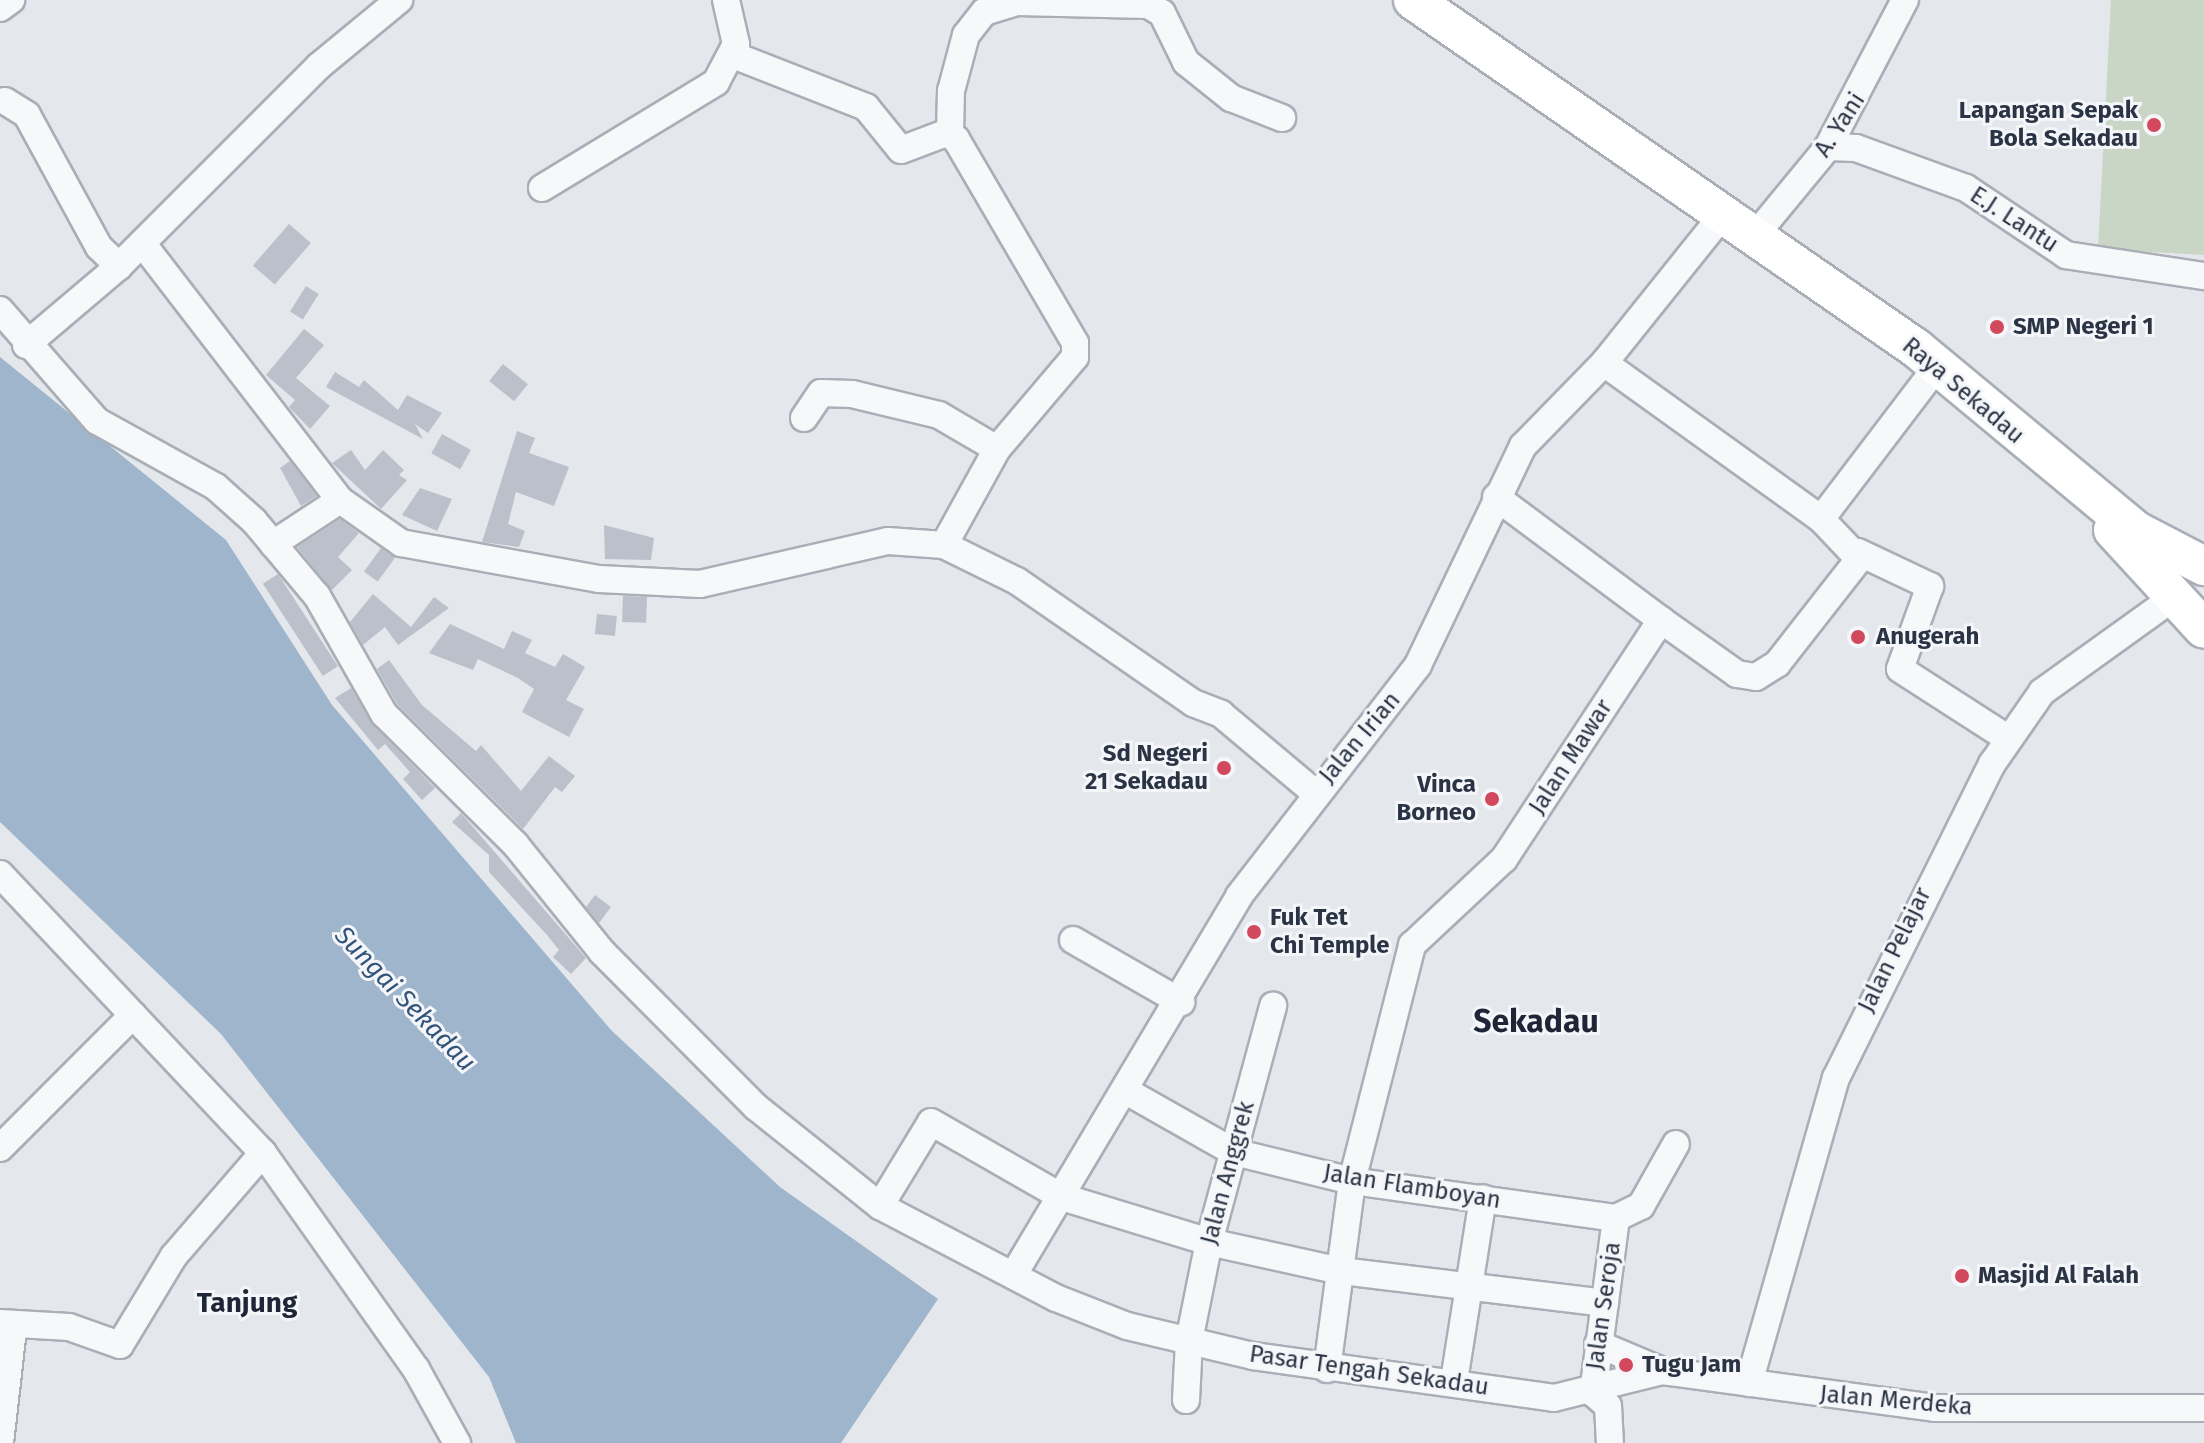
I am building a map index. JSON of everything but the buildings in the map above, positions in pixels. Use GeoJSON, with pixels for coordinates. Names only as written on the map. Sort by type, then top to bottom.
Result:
{"type":"FeatureCollection","features":[{"type":"Feature","properties":{"kind":"highway","name":"Raya Sekadau"},"geometry":{"type":"LineString","coordinates":[[1413,0],[1937,367],[2071,483],[2135,530],[2204,566]]}},
{"type":"Feature","properties":{"kind":"highway"},"geometry":{"type":"LineString","coordinates":[[2071,483],[2188,600],[2204,627]]}},
{"type":"Feature","properties":{"kind":"street"},"geometry":{"type":"LineString","coordinates":[[0,8],[11,0]]}},
{"type":"Feature","properties":{"kind":"street"},"geometry":{"type":"LineString","coordinates":[[26,345],[119,266],[240,140],[399,0]]}},
{"type":"Feature","properties":{"kind":"street"},"geometry":{"type":"LineString","coordinates":[[542,188],[697,95],[733,55],[736,34],[726,0]]}},
{"type":"Feature","properties":{"kind":"street","name":"A. Yani"},"geometry":{"type":"LineString","coordinates":[[1753,238],[1828,147],[1905,0]]}},
{"type":"Feature","properties":{"kind":"street"},"geometry":{"type":"LineString","coordinates":[[944,545],[997,449],[1077,350],[950,134],[951,91],[966,35],[984,12],[1017,2],[1148,5],[1162,13],[1186,62],[1231,98],[1282,118]]}},
{"type":"Feature","properties":{"kind":"street"},"geometry":{"type":"LineString","coordinates":[[733,55],[866,107],[901,150],[950,134]]}},
{"type":"Feature","properties":{"kind":"street"},"geometry":{"type":"LineString","coordinates":[[2,98],[27,115],[99,247],[119,266]]}},
{"type":"Feature","properties":{"kind":"street","name":"E.J. Lantu"},"geometry":{"type":"LineString","coordinates":[[1828,147],[1856,148],[1966,188],[2066,255],[2204,276]]}},
{"type":"Feature","properties":{"kind":"street","name":"Jalan Irian"},"geometry":{"type":"LineString","coordinates":[[1014,1274],[1181,1002],[1239,896],[1314,792],[1418,665],[1496,497],[1541,422],[1604,363],[1721,217]]}},
{"type":"Feature","properties":{"kind":"street"},"geometry":{"type":"LineString","coordinates":[[142,243],[340,500],[401,543],[648,583],[731,583],[888,541],[944,545],[1017,581],[1193,703],[1221,714],[1314,792]]}},
{"type":"Feature","properties":{"kind":"street","name":"Pasar Tengah Sekadau"},"geometry":{"type":"LineString","coordinates":[[0,310],[26,345],[97,421],[216,487],[273,544],[317,596],[384,714],[515,844],[628,981],[756,1107],[880,1206],[1014,1274],[1127,1326],[1327,1369],[1454,1381],[1554,1398],[1593,1393]]}},
{"type":"Feature","properties":{"kind":"street"},"geometry":{"type":"LineString","coordinates":[[1604,363],[1821,519],[1858,552],[1930,586],[1900,669],[2007,738]]}},
{"type":"Feature","properties":{"kind":"street"},"geometry":{"type":"LineString","coordinates":[[1821,519],[1937,367]]}},
{"type":"Feature","properties":{"kind":"street"},"geometry":{"type":"LineString","coordinates":[[804,418],[821,393],[852,394],[939,415],[997,449]]}},
{"type":"Feature","properties":{"kind":"street"},"geometry":{"type":"LineString","coordinates":[[1496,497],[1737,674],[1756,677],[1820,615],[1856,568],[1858,552]]}},
{"type":"Feature","properties":{"kind":"street"},"geometry":{"type":"LineString","coordinates":[[273,544],[340,500]]}},
{"type":"Feature","properties":{"kind":"street","name":"Jalan Pelajar"},"geometry":{"type":"LineString","coordinates":[[1749,1383],[1836,1078],[1915,907],[2007,738],[2059,677],[2188,600]]}},
{"type":"Feature","properties":{"kind":"street","name":"Jalan Mawar"},"geometry":{"type":"LineString","coordinates":[[1327,1369],[1352,1181],[1412,945],[1504,859],[1661,620]]}},
{"type":"Feature","properties":{"kind":"street"},"geometry":{"type":"LineString","coordinates":[[0,874],[263,1153],[416,1369],[457,1443]]}},
{"type":"Feature","properties":{"kind":"street"},"geometry":{"type":"LineString","coordinates":[[1073,940],[1181,1002]]}},
{"type":"Feature","properties":{"kind":"street","name":"Jalan Anggrek"},"geometry":{"type":"LineString","coordinates":[[1186,1400],[1189,1341],[1209,1242],[1273,1006]]}},
{"type":"Feature","properties":{"kind":"street"},"geometry":{"type":"LineString","coordinates":[[0,1148],[133,1015]]}},
{"type":"Feature","properties":{"kind":"street","name":"Jalan Flamboyan"},"geometry":{"type":"LineString","coordinates":[[1126,1091],[1234,1152],[1352,1181],[1616,1218]]}},
{"type":"Feature","properties":{"kind":"street"},"geometry":{"type":"LineString","coordinates":[[880,1206],[931,1122],[1062,1197],[1209,1242],[1341,1271],[1605,1303]]}},
{"type":"Feature","properties":{"kind":"street"},"geometry":{"type":"LineString","coordinates":[[1616,1218],[1641,1206],[1676,1144]]}},
{"type":"Feature","properties":{"kind":"street"},"geometry":{"type":"LineString","coordinates":[[0,1443],[6,1326],[55,1325],[120,1345],[174,1256],[263,1153]]}},
{"type":"Feature","properties":{"kind":"street"},"geometry":{"type":"LineString","coordinates":[[1454,1381],[1466,1285],[1483,1198]]}},
{"type":"Feature","properties":{"kind":"street","name":"Jalan Seroja"},"geometry":{"type":"LineString","coordinates":[[1593,1393],[1616,1218]]}},
{"type":"Feature","properties":{"kind":"street"},"geometry":{"type":"LineString","coordinates":[[1598,1344],[1662,1371]]}},
{"type":"Feature","properties":{"kind":"street","name":"Jalan Merdeka"},"geometry":{"type":"LineString","coordinates":[[1593,1393],[1662,1371],[1935,1408],[2204,1408]]}},
{"type":"Feature","properties":{"kind":"street"},"geometry":{"type":"LineString","coordinates":[[1593,1393],[1608,1406],[1610,1443]]}},
{"type":"Feature","properties":{"kind":"green space","name":"Lapangan Sepak Bola Sekadau"},"geometry":{"type":"Polygon","coordinates":[[[2111,0],[2204,0],[2204,255],[2098,249],[2111,0]]]}},
{"type":"Feature","properties":{"kind":"water","name":"Sungai Sekadau"},"geometry":{"type":"Polygon","coordinates":[[[0,357],[226,540],[332,705],[611,1030],[780,1187],[938,1299],[841,1443],[516,1443],[489,1377],[221,1034],[0,822],[0,357]]]}},
{"type":"Feature","properties":{"kind":"place","name":"Lapangan Sepak Bola Sekadau"},"geometry":{"type":"Point","coordinates":[2154,125]}},
{"type":"Feature","properties":{"kind":"place","name":"SMP Negeri 1"},"geometry":{"type":"Point","coordinates":[1997,327]}},
{"type":"Feature","properties":{"kind":"place","name":"Anugerah"},"geometry":{"type":"Point","coordinates":[1858,637]}},
{"type":"Feature","properties":{"kind":"place","name":"Sd Negeri 21 Sekadau"},"geometry":{"type":"Point","coordinates":[1224,768]}},
{"type":"Feature","properties":{"kind":"place","name":"Vinca Borneo"},"geometry":{"type":"Point","coordinates":[1492,799]}},
{"type":"Feature","properties":{"kind":"place","name":"Fuk Tet Chi Temple"},"geometry":{"type":"Point","coordinates":[1254,932]}},
{"type":"Feature","properties":{"kind":"place","name":"Masjid Al Falah"},"geometry":{"type":"Point","coordinates":[1962,1276]}},
{"type":"Feature","properties":{"kind":"place","name":"Tugu Jam"},"geometry":{"type":"Point","coordinates":[1626,1365]}},
{"type":"Feature","properties":{"kind":"district","name":"Sekadau"},"geometry":{"type":"Point","coordinates":[1536,1021]}},
{"type":"Feature","properties":{"kind":"district","name":"Tanjung"},"geometry":{"type":"Point","coordinates":[247,1303]}}]}
